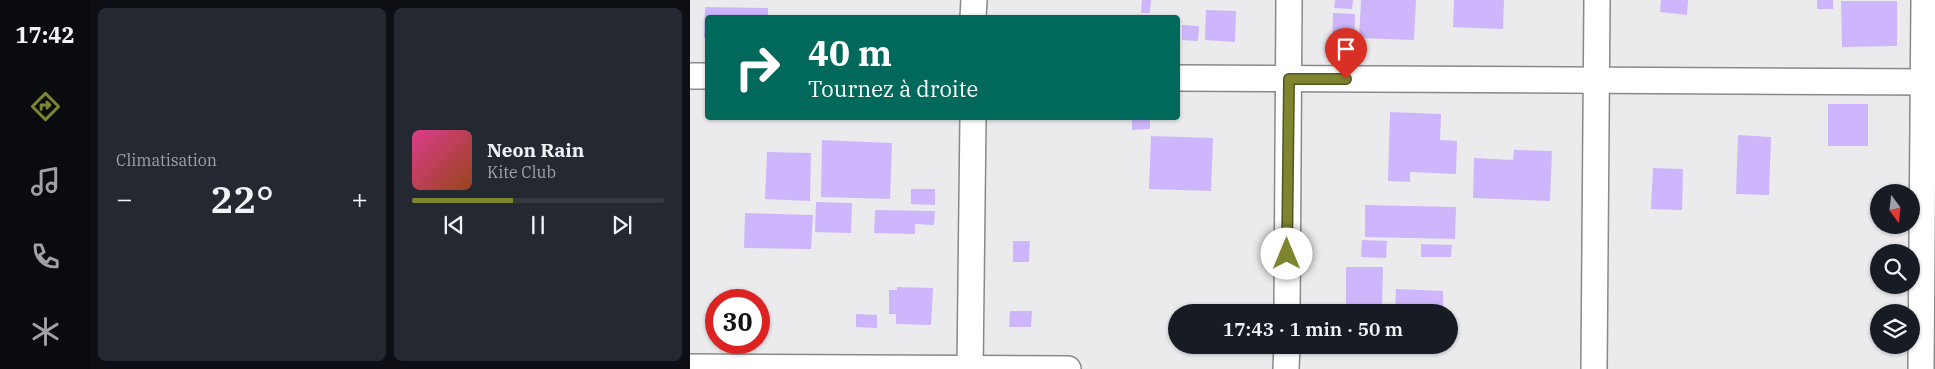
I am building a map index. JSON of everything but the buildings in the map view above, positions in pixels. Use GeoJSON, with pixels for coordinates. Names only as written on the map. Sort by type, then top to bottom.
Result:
{"type":"FeatureCollection","features":[{"type":"Feature","properties":{"kind":"street"},"geometry":{"type":"LineString","coordinates":[[973,15],[974,0]]}},
{"type":"Feature","properties":{"kind":"street"},"geometry":{"type":"LineString","coordinates":[[1287,304],[1289,0]]}},
{"type":"Feature","properties":{"kind":"street"},"geometry":{"type":"LineString","coordinates":[[1594,369],[1597,0]]}},
{"type":"Feature","properties":{"kind":"street"},"geometry":{"type":"LineString","coordinates":[[1921,369],[1929,82],[1924,0]]}},
{"type":"Feature","properties":{"kind":"street"},"geometry":{"type":"LineString","coordinates":[[690,76],[705,76]]}},
{"type":"Feature","properties":{"kind":"street"},"geometry":{"type":"LineString","coordinates":[[1180,78],[1929,82]]}},
{"type":"Feature","properties":{"kind":"street"},"geometry":{"type":"LineString","coordinates":[[970,369],[972,120]]}},
{"type":"Feature","properties":{"kind":"street"},"geometry":{"type":"LineString","coordinates":[[1286,369],[1287,354]]}},
{"type":"Feature","properties":{"kind":"street"},"geometry":{"type":"LineString","coordinates":[[690,367],[1068,369]]}},
{"type":"Feature","properties":{"kind":"route"},"geometry":{"type":"LineString","coordinates":[[1287,254],[1289,79],[1346,79]]}}]}
